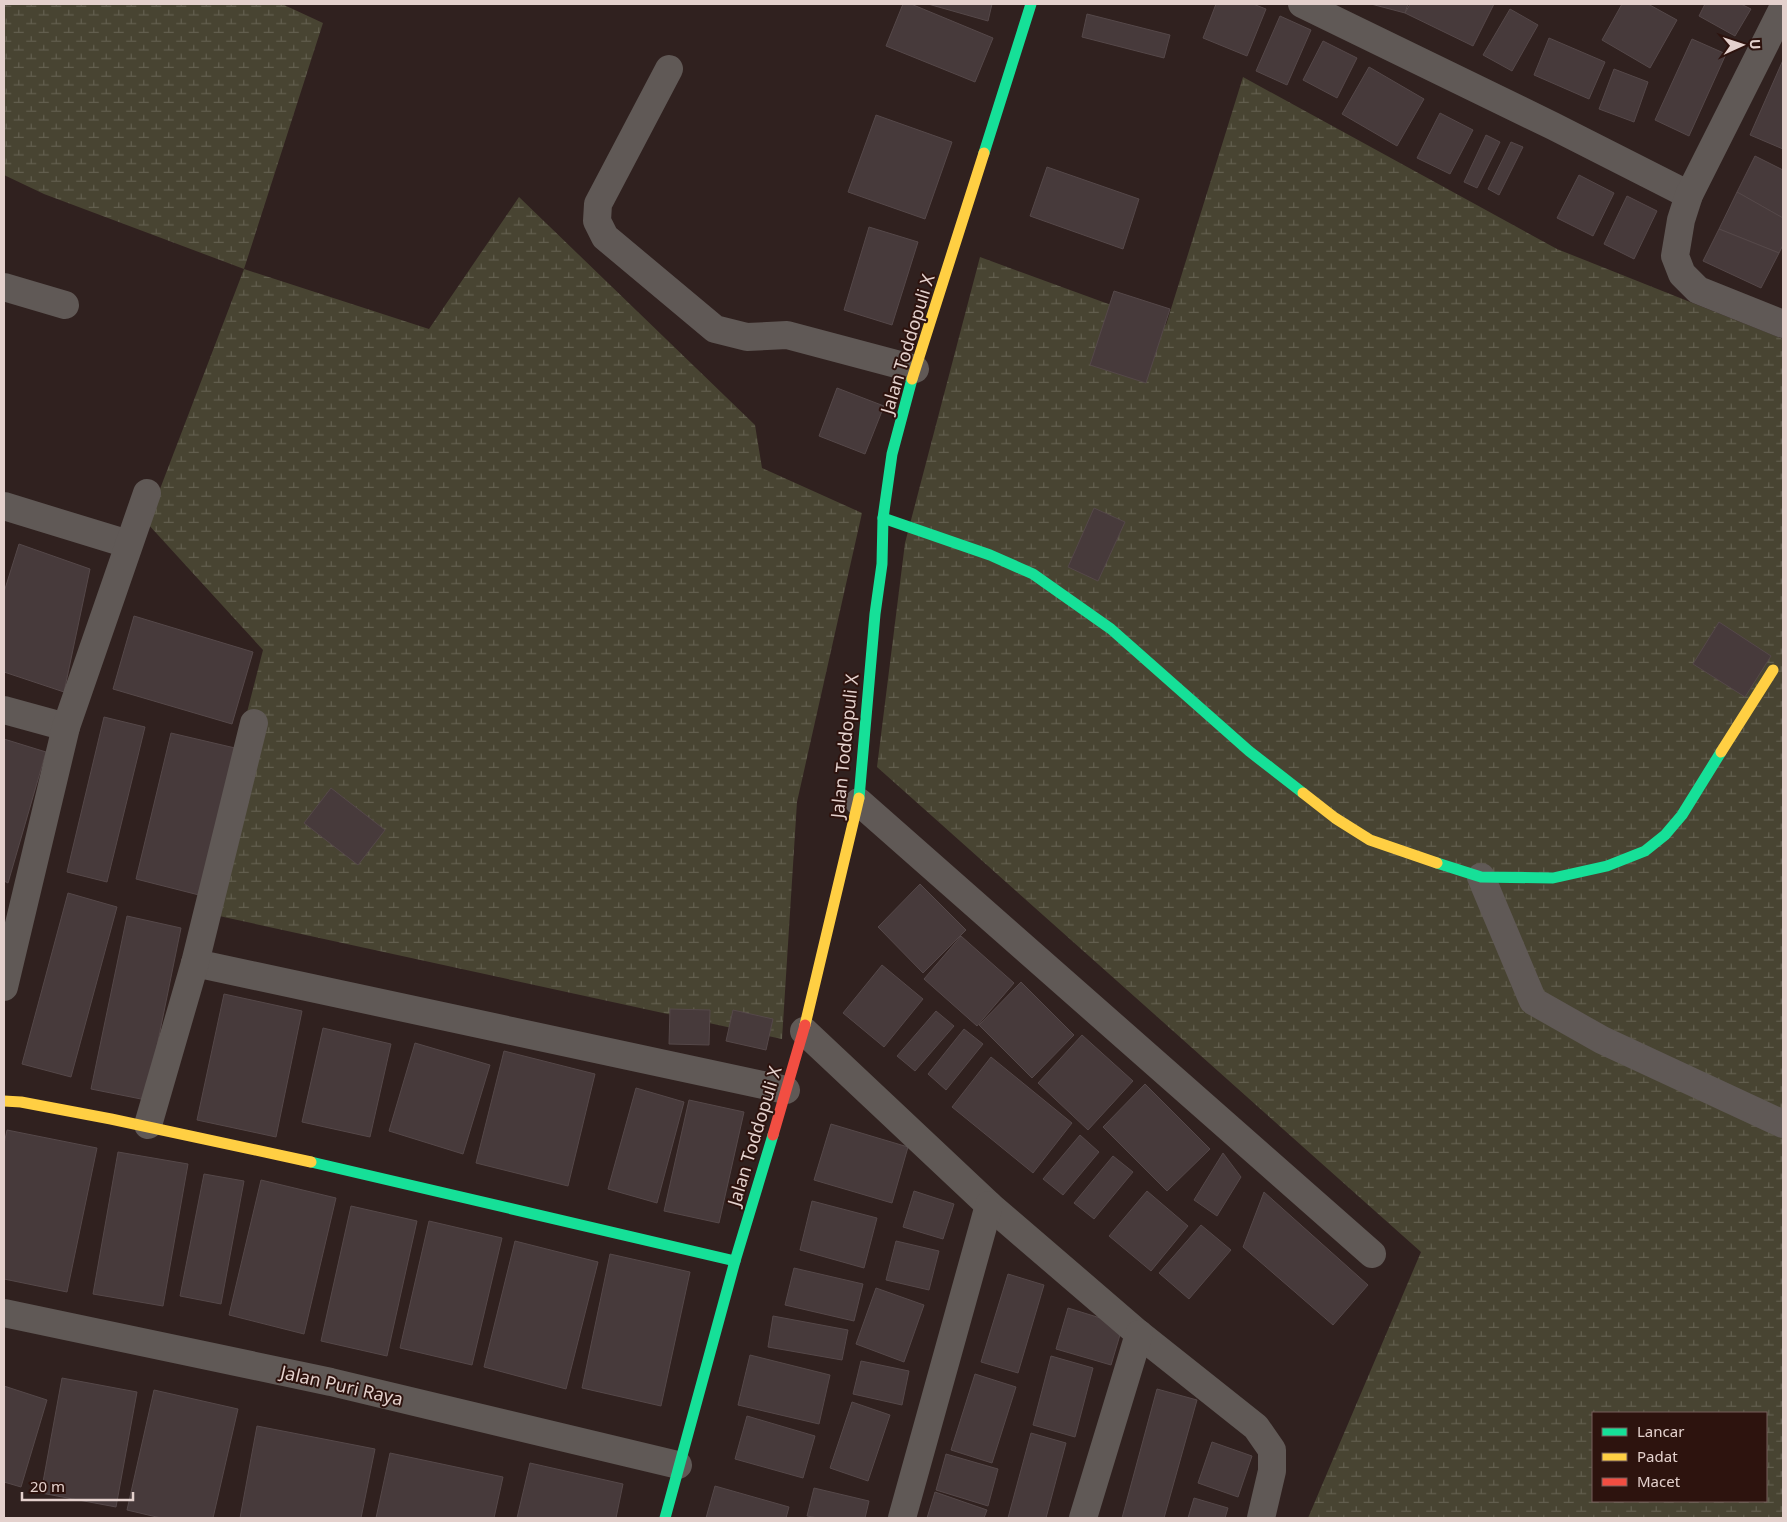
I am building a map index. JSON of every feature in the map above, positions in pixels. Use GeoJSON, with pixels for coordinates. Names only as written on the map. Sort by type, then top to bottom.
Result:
{"type":"FeatureCollection","features":[{"type":"Feature","properties":{"kind":"street","name":"Jalan Toddopuli X"},"geometry":{"type":"LineString","coordinates":[[665,1518],[678,1465],[804,1031],[859,802],[875,614],[882,564],[883,518],[892,454],[915,370],[1031,4]]}},
{"type":"Feature","properties":{"kind":"street"},"geometry":{"type":"LineString","coordinates":[[1302,4],[1553,126],[1689,195]]}},
{"type":"Feature","properties":{"kind":"street"},"geometry":{"type":"LineString","coordinates":[[1783,8],[1689,195],[1681,220],[1675,256],[1682,274],[1698,290],[1783,324]]}},
{"type":"Feature","properties":{"kind":"street"},"geometry":{"type":"LineString","coordinates":[[669,69],[598,204],[597,221],[605,237],[715,329],[747,338],[787,335],[915,370]]}},
{"type":"Feature","properties":{"kind":"street"},"geometry":{"type":"LineString","coordinates":[[4,287],[65,304]]}},
{"type":"Feature","properties":{"kind":"street"},"geometry":{"type":"LineString","coordinates":[[4,987],[12,923],[66,727],[147,493]]}},
{"type":"Feature","properties":{"kind":"street"},"geometry":{"type":"LineString","coordinates":[[4,506],[128,544]]}},
{"type":"Feature","properties":{"kind":"street"},"geometry":{"type":"LineString","coordinates":[[883,518],[990,555],[1032,574],[1111,630],[1249,751],[1335,818],[1370,840],[1406,854],[1482,877],[1553,878],[1607,866],[1645,851],[1665,835],[1682,815],[1773,670]]}},
{"type":"Feature","properties":{"kind":"street"},"geometry":{"type":"LineString","coordinates":[[4,710],[66,727]]}},
{"type":"Feature","properties":{"kind":"street"},"geometry":{"type":"LineString","coordinates":[[148,1125],[195,963],[254,723]]}},
{"type":"Feature","properties":{"kind":"street"},"geometry":{"type":"LineString","coordinates":[[859,802],[1372,1254]]}},
{"type":"Feature","properties":{"kind":"street"},"geometry":{"type":"LineString","coordinates":[[1482,877],[1533,1001],[1602,1040],[1783,1124]]}},
{"type":"Feature","properties":{"kind":"street"},"geometry":{"type":"LineString","coordinates":[[195,963],[786,1090]]}},
{"type":"Feature","properties":{"kind":"street"},"geometry":{"type":"LineString","coordinates":[[804,1031],[989,1205],[1139,1334],[1256,1427],[1272,1450],[1272,1472],[1261,1518]]}},
{"type":"Feature","properties":{"kind":"street"},"geometry":{"type":"LineString","coordinates":[[4,1101],[21,1102],[148,1125],[539,1214],[736,1262]]}},
{"type":"Feature","properties":{"kind":"street"},"geometry":{"type":"LineString","coordinates":[[902,1518],[989,1205]]}},
{"type":"Feature","properties":{"kind":"street","name":"Jalan Puri Raya"},"geometry":{"type":"LineString","coordinates":[[4,1313],[331,1382],[678,1465]]}},
{"type":"Feature","properties":{"kind":"street"},"geometry":{"type":"LineString","coordinates":[[1084,1518],[1139,1334]]}},
{"type":"Feature","properties":{"kind":"green space"},"geometry":{"type":"Polygon","coordinates":[[[4,4],[282,4],[323,23],[244,269],[44,194],[4,175],[4,4]]]}},
{"type":"Feature","properties":{"kind":"green space"},"geometry":{"type":"Polygon","coordinates":[[[1243,77],[1557,249],[1783,339],[1783,1518],[1308,1518],[1421,1252],[877,767],[905,543],[980,257],[1166,325],[1243,77]]]}},
{"type":"Feature","properties":{"kind":"green space"},"geometry":{"type":"Polygon","coordinates":[[[519,197],[755,425],[762,468],[862,513],[797,802],[782,1039],[196,911],[263,650],[147,523],[244,269],[429,329],[519,197]]]}},
{"type":"Feature","properties":{"kind":"building"},"geometry":{"type":"Polygon","coordinates":[[[903,4],[911,4],[993,38],[975,82],[886,46],[903,4]]]}},
{"type":"Feature","properties":{"kind":"building"},"geometry":{"type":"Polygon","coordinates":[[[928,4],[992,4],[988,21],[928,4]]]}},
{"type":"Feature","properties":{"kind":"building"},"geometry":{"type":"Polygon","coordinates":[[[1216,4],[1253,4],[1266,9],[1247,56],[1203,38],[1216,4]]]}},
{"type":"Feature","properties":{"kind":"building"},"geometry":{"type":"Polygon","coordinates":[[[1371,4],[1408,4],[1405,13],[1371,4]]]}},
{"type":"Feature","properties":{"kind":"building"},"geometry":{"type":"Polygon","coordinates":[[[1410,4],[1494,4],[1473,46],[1405,13],[1410,4]]]}},
{"type":"Feature","properties":{"kind":"building"},"geometry":{"type":"Polygon","coordinates":[[[1622,4],[1648,4],[1677,20],[1650,68],[1602,40],[1622,4]]]}},
{"type":"Feature","properties":{"kind":"building"},"geometry":{"type":"Polygon","coordinates":[[[1705,4],[1741,4],[1751,9],[1735,36],[1699,16],[1705,4]]]}},
{"type":"Feature","properties":{"kind":"building"},"geometry":{"type":"Polygon","coordinates":[[[1510,9],[1538,25],[1512,71],[1483,55],[1510,9]]]}},
{"type":"Feature","properties":{"kind":"building"},"geometry":{"type":"Polygon","coordinates":[[[1087,14],[1170,35],[1164,58],[1082,37],[1087,14]]]}},
{"type":"Feature","properties":{"kind":"building"},"geometry":{"type":"Polygon","coordinates":[[[1280,16],[1311,30],[1287,85],[1256,71],[1280,16]]]}},
{"type":"Feature","properties":{"kind":"building"},"geometry":{"type":"Polygon","coordinates":[[[1549,38],[1605,62],[1589,99],[1534,75],[1549,38]]]}},
{"type":"Feature","properties":{"kind":"building"},"geometry":{"type":"Polygon","coordinates":[[[1692,39],[1726,54],[1689,136],[1655,120],[1692,39]]]}},
{"type":"Feature","properties":{"kind":"building"},"geometry":{"type":"Polygon","coordinates":[[[1323,41],[1357,58],[1337,98],[1303,80],[1323,41]]]}},
{"type":"Feature","properties":{"kind":"building"},"geometry":{"type":"Polygon","coordinates":[[[1783,60],[1783,149],[1750,135],[1783,60]]]}},
{"type":"Feature","properties":{"kind":"building"},"geometry":{"type":"Polygon","coordinates":[[[1369,67],[1424,99],[1397,146],[1342,114],[1369,67]]]}},
{"type":"Feature","properties":{"kind":"building"},"geometry":{"type":"Polygon","coordinates":[[[1614,69],[1648,82],[1634,122],[1599,109],[1614,69]]]}},
{"type":"Feature","properties":{"kind":"building"},"geometry":{"type":"Polygon","coordinates":[[[1440,113],[1473,130],[1450,174],[1417,158],[1440,113]]]}},
{"type":"Feature","properties":{"kind":"building"},"geometry":{"type":"Polygon","coordinates":[[[876,115],[952,142],[925,219],[848,192],[876,115]]]}},
{"type":"Feature","properties":{"kind":"building"},"geometry":{"type":"Polygon","coordinates":[[[1486,135],[1500,142],[1477,188],[1464,182],[1486,135]]]}},
{"type":"Feature","properties":{"kind":"building"},"geometry":{"type":"Polygon","coordinates":[[[1511,142],[1523,147],[1499,195],[1488,189],[1511,142]]]}},
{"type":"Feature","properties":{"kind":"building"},"geometry":{"type":"Polygon","coordinates":[[[1755,156],[1783,170],[1783,218],[1737,192],[1755,156]]]}},
{"type":"Feature","properties":{"kind":"building"},"geometry":{"type":"Polygon","coordinates":[[[1047,167],[1139,199],[1123,249],[1030,216],[1047,167]]]}},
{"type":"Feature","properties":{"kind":"building"},"geometry":{"type":"Polygon","coordinates":[[[1579,175],[1614,193],[1593,236],[1557,218],[1579,175]]]}},
{"type":"Feature","properties":{"kind":"building"},"geometry":{"type":"Polygon","coordinates":[[[1737,192],[1783,218],[1783,245],[1779,253],[1719,229],[1737,192]]]}},
{"type":"Feature","properties":{"kind":"building"},"geometry":{"type":"Polygon","coordinates":[[[1627,196],[1657,211],[1634,259],[1604,244],[1627,196]]]}},
{"type":"Feature","properties":{"kind":"building"},"geometry":{"type":"Polygon","coordinates":[[[869,227],[918,242],[892,325],[844,310],[869,227]]]}},
{"type":"Feature","properties":{"kind":"building"},"geometry":{"type":"Polygon","coordinates":[[[1719,229],[1779,253],[1761,288],[1703,261],[1719,229]]]}},
{"type":"Feature","properties":{"kind":"building"},"geometry":{"type":"Polygon","coordinates":[[[1114,291],[1170,309],[1146,383],[1090,365],[1114,291]]]}},
{"type":"Feature","properties":{"kind":"building"},"geometry":{"type":"Polygon","coordinates":[[[837,388],[884,406],[865,454],[819,436],[837,388]]]}},
{"type":"Feature","properties":{"kind":"building"},"geometry":{"type":"Polygon","coordinates":[[[1094,508],[1125,522],[1098,581],[1068,567],[1094,508]]]}},
{"type":"Feature","properties":{"kind":"building"},"geometry":{"type":"Polygon","coordinates":[[[19,544],[90,569],[64,692],[4,672],[4,592],[19,544]]]}},
{"type":"Feature","properties":{"kind":"building"},"geometry":{"type":"Polygon","coordinates":[[[134,616],[253,652],[232,724],[113,689],[134,616]]]}},
{"type":"Feature","properties":{"kind":"building"},"geometry":{"type":"Polygon","coordinates":[[[1719,622],[1771,656],[1745,697],[1693,664],[1719,622]]]}},
{"type":"Feature","properties":{"kind":"building"},"geometry":{"type":"Polygon","coordinates":[[[104,717],[145,727],[107,882],[67,872],[104,717]]]}},
{"type":"Feature","properties":{"kind":"building"},"geometry":{"type":"Polygon","coordinates":[[[171,733],[235,748],[199,895],[136,879],[171,733]]]}},
{"type":"Feature","properties":{"kind":"building"},"geometry":{"type":"Polygon","coordinates":[[[4,739],[46,752],[8,883],[4,881],[4,739]]]}},
{"type":"Feature","properties":{"kind":"building"},"geometry":{"type":"Polygon","coordinates":[[[331,788],[385,830],[358,865],[304,823],[331,788]]]}},
{"type":"Feature","properties":{"kind":"building"},"geometry":{"type":"Polygon","coordinates":[[[920,884],[966,930],[923,973],[878,927],[920,884]]]}},
{"type":"Feature","properties":{"kind":"building"},"geometry":{"type":"Polygon","coordinates":[[[68,893],[117,907],[71,1077],[22,1064],[68,893]]]}},
{"type":"Feature","properties":{"kind":"building"},"geometry":{"type":"Polygon","coordinates":[[[127,916],[181,928],[146,1100],[91,1089],[127,916]]]}},
{"type":"Feature","properties":{"kind":"building"},"geometry":{"type":"Polygon","coordinates":[[[961,936],[1014,983],[977,1026],[924,979],[961,936]]]}},
{"type":"Feature","properties":{"kind":"building"},"geometry":{"type":"Polygon","coordinates":[[[882,965],[923,999],[884,1047],[843,1013],[882,965]]]}},
{"type":"Feature","properties":{"kind":"building"},"geometry":{"type":"Polygon","coordinates":[[[1021,982],[1074,1035],[1032,1078],[979,1025],[1021,982]]]}},
{"type":"Feature","properties":{"kind":"building"},"geometry":{"type":"Polygon","coordinates":[[[224,994],[302,1011],[276,1137],[197,1120],[224,994]]]}},
{"type":"Feature","properties":{"kind":"building"},"geometry":{"type":"Polygon","coordinates":[[[670,1009],[710,1010],[709,1045],[669,1044],[670,1009]]]}},
{"type":"Feature","properties":{"kind":"building"},"geometry":{"type":"Polygon","coordinates":[[[733,1010],[773,1019],[766,1050],[726,1041],[733,1010]]]}},
{"type":"Feature","properties":{"kind":"building"},"geometry":{"type":"Polygon","coordinates":[[[936,1011],[954,1026],[915,1071],[897,1056],[936,1011]]]}},
{"type":"Feature","properties":{"kind":"building"},"geometry":{"type":"Polygon","coordinates":[[[323,1028],[391,1044],[370,1137],[302,1122],[323,1028]]]}},
{"type":"Feature","properties":{"kind":"building"},"geometry":{"type":"Polygon","coordinates":[[[964,1029],[983,1044],[946,1090],[928,1074],[964,1029]]]}},
{"type":"Feature","properties":{"kind":"building"},"geometry":{"type":"Polygon","coordinates":[[[1082,1035],[1133,1081],[1088,1130],[1038,1083],[1082,1035]]]}},
{"type":"Feature","properties":{"kind":"building"},"geometry":{"type":"Polygon","coordinates":[[[415,1043],[490,1065],[463,1154],[389,1131],[415,1043]]]}},
{"type":"Feature","properties":{"kind":"building"},"geometry":{"type":"Polygon","coordinates":[[[504,1051],[595,1074],[568,1186],[476,1163],[504,1051]]]}},
{"type":"Feature","properties":{"kind":"building"},"geometry":{"type":"Polygon","coordinates":[[[991,1057],[1072,1123],[1033,1173],[952,1107],[991,1057]]]}},
{"type":"Feature","properties":{"kind":"building"},"geometry":{"type":"Polygon","coordinates":[[[1145,1084],[1210,1149],[1167,1191],[1103,1127],[1145,1084]]]}},
{"type":"Feature","properties":{"kind":"building"},"geometry":{"type":"Polygon","coordinates":[[[636,1088],[684,1102],[657,1203],[608,1189],[636,1088]]]}},
{"type":"Feature","properties":{"kind":"building"},"geometry":{"type":"Polygon","coordinates":[[[689,1100],[744,1112],[719,1223],[664,1211],[689,1100]]]}},
{"type":"Feature","properties":{"kind":"building"},"geometry":{"type":"Polygon","coordinates":[[[831,1124],[908,1147],[892,1203],[814,1180],[831,1124]]]}},
{"type":"Feature","properties":{"kind":"building"},"geometry":{"type":"Polygon","coordinates":[[[7,1130],[97,1148],[67,1292],[4,1279],[4,1144],[7,1130]]]}},
{"type":"Feature","properties":{"kind":"building"},"geometry":{"type":"Polygon","coordinates":[[[1080,1135],[1099,1152],[1063,1195],[1043,1179],[1080,1135]]]}},
{"type":"Feature","properties":{"kind":"building"},"geometry":{"type":"Polygon","coordinates":[[[118,1152],[188,1164],[163,1306],[93,1294],[118,1152]]]}},
{"type":"Feature","properties":{"kind":"building"},"geometry":{"type":"Polygon","coordinates":[[[1223,1153],[1241,1177],[1217,1216],[1194,1200],[1223,1153]]]}},
{"type":"Feature","properties":{"kind":"building"},"geometry":{"type":"Polygon","coordinates":[[[1113,1156],[1133,1172],[1094,1219],[1074,1203],[1113,1156]]]}},
{"type":"Feature","properties":{"kind":"building"},"geometry":{"type":"Polygon","coordinates":[[[204,1174],[244,1181],[221,1304],[180,1296],[204,1174]]]}},
{"type":"Feature","properties":{"kind":"building"},"geometry":{"type":"Polygon","coordinates":[[[261,1180],[336,1198],[304,1334],[229,1315],[261,1180]]]}},
{"type":"Feature","properties":{"kind":"building"},"geometry":{"type":"Polygon","coordinates":[[[914,1191],[954,1204],[943,1239],[903,1227],[914,1191]]]}},
{"type":"Feature","properties":{"kind":"building"},"geometry":{"type":"Polygon","coordinates":[[[1147,1191],[1188,1226],[1151,1271],[1109,1236],[1147,1191]]]}},
{"type":"Feature","properties":{"kind":"building"},"geometry":{"type":"Polygon","coordinates":[[[1264,1192],[1368,1285],[1333,1325],[1243,1247],[1264,1192]]]}},
{"type":"Feature","properties":{"kind":"building"},"geometry":{"type":"Polygon","coordinates":[[[812,1201],[877,1218],[864,1268],[800,1250],[812,1201]]]}},
{"type":"Feature","properties":{"kind":"building"},"geometry":{"type":"Polygon","coordinates":[[[351,1206],[417,1221],[387,1356],[321,1341],[351,1206]]]}},
{"type":"Feature","properties":{"kind":"building"},"geometry":{"type":"Polygon","coordinates":[[[429,1221],[502,1238],[472,1365],[400,1348],[429,1221]]]}},
{"type":"Feature","properties":{"kind":"building"},"geometry":{"type":"Polygon","coordinates":[[[1201,1225],[1231,1250],[1189,1299],[1159,1273],[1201,1225]]]}},
{"type":"Feature","properties":{"kind":"building"},"geometry":{"type":"Polygon","coordinates":[[[515,1241],[598,1262],[566,1389],[484,1367],[515,1241]]]}},
{"type":"Feature","properties":{"kind":"building"},"geometry":{"type":"Polygon","coordinates":[[[896,1241],[939,1251],[929,1290],[886,1280],[896,1241]]]}},
{"type":"Feature","properties":{"kind":"building"},"geometry":{"type":"Polygon","coordinates":[[[610,1254],[690,1272],[661,1406],[582,1388],[610,1254]]]}},
{"type":"Feature","properties":{"kind":"building"},"geometry":{"type":"Polygon","coordinates":[[[794,1268],[863,1284],[854,1321],[785,1305],[794,1268]]]}},
{"type":"Feature","properties":{"kind":"building"},"geometry":{"type":"Polygon","coordinates":[[[1008,1274],[1044,1285],[1018,1373],[981,1362],[1008,1274]]]}},
{"type":"Feature","properties":{"kind":"building"},"geometry":{"type":"Polygon","coordinates":[[[876,1288],[924,1305],[904,1362],[856,1344],[876,1288]]]}},
{"type":"Feature","properties":{"kind":"building"},"geometry":{"type":"Polygon","coordinates":[[[1068,1308],[1123,1325],[1111,1365],[1056,1349],[1068,1308]]]}},
{"type":"Feature","properties":{"kind":"building"},"geometry":{"type":"Polygon","coordinates":[[[773,1316],[848,1330],[842,1360],[768,1347],[773,1316]]]}},
{"type":"Feature","properties":{"kind":"building"},"geometry":{"type":"Polygon","coordinates":[[[750,1355],[830,1375],[819,1424],[738,1405],[750,1355]]]}},
{"type":"Feature","properties":{"kind":"building"},"geometry":{"type":"Polygon","coordinates":[[[1051,1356],[1093,1368],[1075,1437],[1033,1425],[1051,1356]]]}},
{"type":"Feature","properties":{"kind":"building"},"geometry":{"type":"Polygon","coordinates":[[[861,1361],[909,1371],[902,1405],[853,1394],[861,1361]]]}},
{"type":"Feature","properties":{"kind":"building"},"geometry":{"type":"Polygon","coordinates":[[[975,1374],[1016,1387],[992,1463],[951,1450],[975,1374]]]}},
{"type":"Feature","properties":{"kind":"building"},"geometry":{"type":"Polygon","coordinates":[[[62,1378],[137,1392],[116,1507],[41,1493],[62,1378]]]}},
{"type":"Feature","properties":{"kind":"building"},"geometry":{"type":"Polygon","coordinates":[[[4,1386],[47,1400],[21,1487],[4,1482],[4,1386]]]}},
{"type":"Feature","properties":{"kind":"building"},"geometry":{"type":"Polygon","coordinates":[[[1157,1389],[1197,1400],[1164,1518],[1122,1518],[1157,1389]]]}},
{"type":"Feature","properties":{"kind":"building"},"geometry":{"type":"Polygon","coordinates":[[[154,1390],[238,1409],[213,1518],[161,1518],[127,1510],[154,1390]]]}},
{"type":"Feature","properties":{"kind":"building"},"geometry":{"type":"Polygon","coordinates":[[[852,1402],[890,1415],[868,1481],[830,1468],[852,1402]]]}},
{"type":"Feature","properties":{"kind":"building"},"geometry":{"type":"Polygon","coordinates":[[[747,1416],[815,1436],[803,1478],[735,1459],[747,1416]]]}},
{"type":"Feature","properties":{"kind":"building"},"geometry":{"type":"Polygon","coordinates":[[[257,1426],[375,1449],[361,1518],[240,1518],[257,1426]]]}},
{"type":"Feature","properties":{"kind":"building"},"geometry":{"type":"Polygon","coordinates":[[[1031,1433],[1066,1443],[1046,1518],[1008,1518],[1031,1433]]]}},
{"type":"Feature","properties":{"kind":"building"},"geometry":{"type":"Polygon","coordinates":[[[1212,1442],[1252,1456],[1238,1497],[1198,1483],[1212,1442]]]}},
{"type":"Feature","properties":{"kind":"building"},"geometry":{"type":"Polygon","coordinates":[[[390,1453],[503,1477],[494,1518],[376,1518],[390,1453]]]}},
{"type":"Feature","properties":{"kind":"building"},"geometry":{"type":"Polygon","coordinates":[[[946,1454],[998,1469],[988,1506],[936,1490],[946,1454]]]}},
{"type":"Feature","properties":{"kind":"building"},"geometry":{"type":"Polygon","coordinates":[[[530,1463],[623,1484],[616,1518],[517,1518],[530,1463]]]}},
{"type":"Feature","properties":{"kind":"building"},"geometry":{"type":"Polygon","coordinates":[[[715,1486],[789,1507],[786,1518],[706,1518],[715,1486]]]}},
{"type":"Feature","properties":{"kind":"building"},"geometry":{"type":"Polygon","coordinates":[[[814,1488],[869,1501],[865,1518],[818,1518],[807,1516],[814,1488]]]}},
{"type":"Feature","properties":{"kind":"building"},"geometry":{"type":"Polygon","coordinates":[[[935,1492],[987,1510],[984,1518],[927,1518],[935,1492]]]}},
{"type":"Feature","properties":{"kind":"building"},"geometry":{"type":"Polygon","coordinates":[[[1194,1498],[1228,1508],[1225,1518],[1188,1518],[1194,1498]]]}},
{"type":"Feature","properties":{"kind":"traffic: fast"},"geometry":{"type":"LineString","coordinates":[[984,153],[1031,4]]}},
{"type":"Feature","properties":{"kind":"traffic: fast"},"geometry":{"type":"LineString","coordinates":[[859,798],[875,614],[882,564],[883,518],[892,454],[912,379]]}},
{"type":"Feature","properties":{"kind":"traffic: fast"},"geometry":{"type":"LineString","coordinates":[[883,518],[990,555],[1033,574],[1111,629],[1249,751],[1303,793]]}},
{"type":"Feature","properties":{"kind":"traffic: fast"},"geometry":{"type":"LineString","coordinates":[[1437,863],[1481,877],[1553,878],[1607,866],[1645,851],[1665,835],[1682,815],[1721,752]]}},
{"type":"Feature","properties":{"kind":"traffic: fast"},"geometry":{"type":"LineString","coordinates":[[665,1518],[735,1261],[773,1135]]}},
{"type":"Feature","properties":{"kind":"traffic: fast"},"geometry":{"type":"LineString","coordinates":[[311,1162],[735,1261]]}},
{"type":"Feature","properties":{"kind":"traffic: slow"},"geometry":{"type":"LineString","coordinates":[[912,379],[984,153]]}},
{"type":"Feature","properties":{"kind":"traffic: slow"},"geometry":{"type":"LineString","coordinates":[[1721,752],[1773,670]]}},
{"type":"Feature","properties":{"kind":"traffic: slow"},"geometry":{"type":"LineString","coordinates":[[1303,793],[1335,818],[1370,840],[1437,863]]}},
{"type":"Feature","properties":{"kind":"traffic: slow"},"geometry":{"type":"LineString","coordinates":[[805,1025],[859,798]]}},
{"type":"Feature","properties":{"kind":"traffic: slow"},"geometry":{"type":"LineString","coordinates":[[4,1101],[21,1102],[111,1119],[311,1162]]}},
{"type":"Feature","properties":{"kind":"traffic: jam"},"geometry":{"type":"LineString","coordinates":[[773,1135],[805,1025]]}}]}
